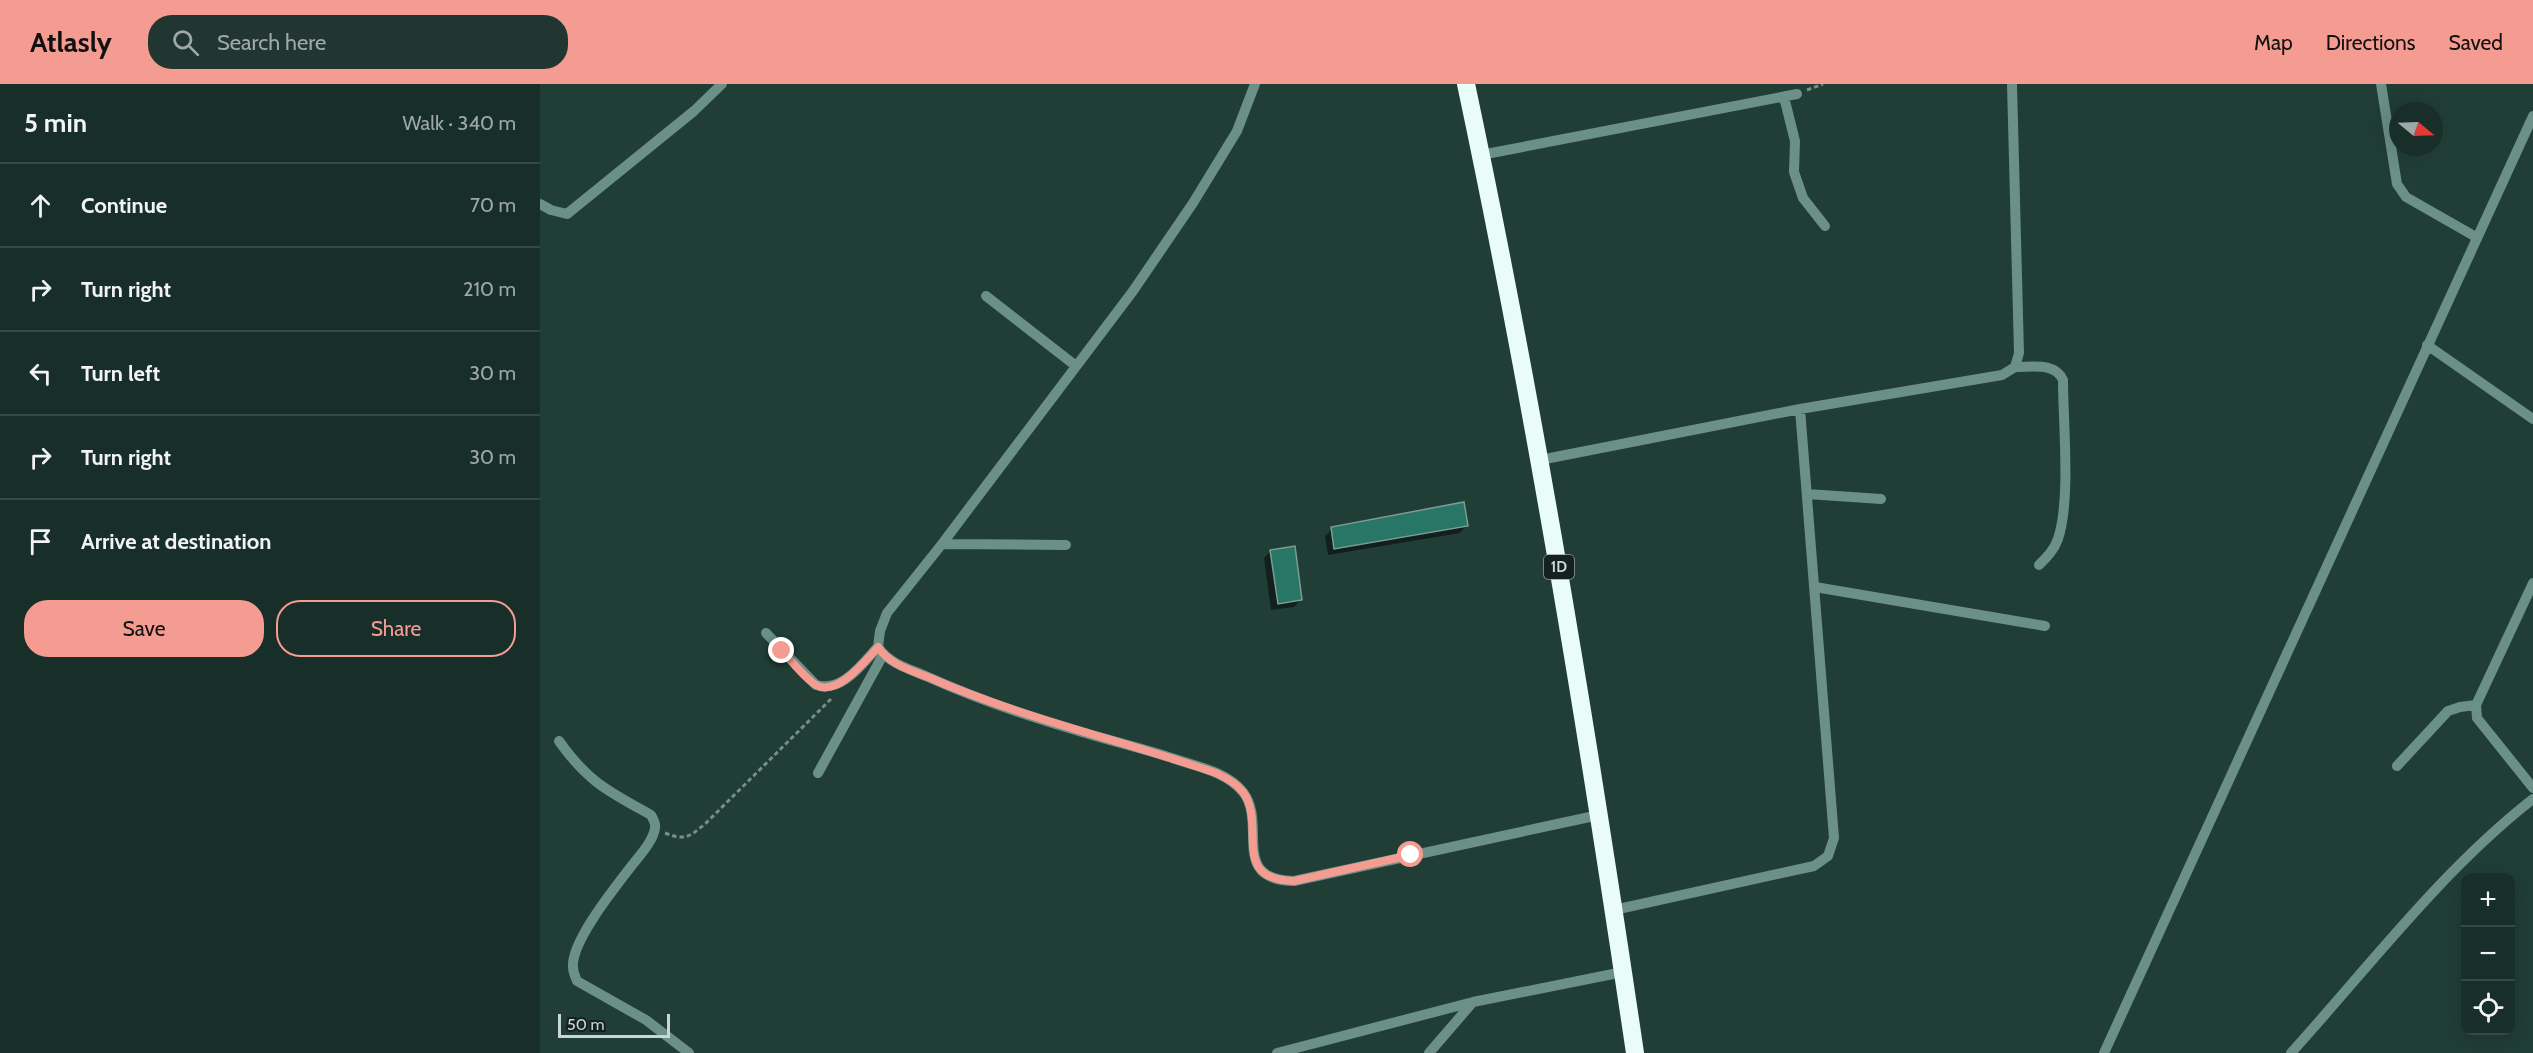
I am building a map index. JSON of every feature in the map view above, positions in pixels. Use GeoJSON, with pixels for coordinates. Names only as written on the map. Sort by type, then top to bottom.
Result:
{"type":"FeatureCollection","features":[{"type":"Feature","properties":{"kind":"highway","name":"1D"},"geometry":{"type":"LineString","coordinates":[[1466,84],[1540,460],[1599,815],[1635,1053]]}},
{"type":"Feature","properties":{"kind":"street"},"geometry":{"type":"LineString","coordinates":[[540,204],[551,210],[567,214],[694,111],[722,84]]}},
{"type":"Feature","properties":{"kind":"street"},"geometry":{"type":"LineString","coordinates":[[818,773],[880,651],[880,631],[887,613],[942,544],[1133,291],[1217,166],[1237,131],[1254,84]]}},
{"type":"Feature","properties":{"kind":"street"},"geometry":{"type":"LineString","coordinates":[[2012,84],[2019,353],[2015,367]]}},
{"type":"Feature","properties":{"kind":"street"},"geometry":{"type":"LineString","coordinates":[[2381,84],[2397,184],[2406,197],[2476,237]]}},
{"type":"Feature","properties":{"kind":"street"},"geometry":{"type":"LineString","coordinates":[[1481,155],[1797,94]]}},
{"type":"Feature","properties":{"kind":"street"},"geometry":{"type":"LineString","coordinates":[[1784,97],[1795,141],[1794,172],[1803,198],[1825,226]]}},
{"type":"Feature","properties":{"kind":"street"},"geometry":{"type":"LineString","coordinates":[[2104,1053],[2476,237],[2533,117]]}},
{"type":"Feature","properties":{"kind":"street"},"geometry":{"type":"LineString","coordinates":[[986,296],[1076,366]]}},
{"type":"Feature","properties":{"kind":"street"},"geometry":{"type":"LineString","coordinates":[[2427,345],[2533,419]]}},
{"type":"Feature","properties":{"kind":"street"},"geometry":{"type":"LineString","coordinates":[[1540,460],[1800,409],[2002,375],[2015,367],[2051,368],[2059,372],[2063,380],[2064,489],[2058,539],[2051,552],[2039,565]]}},
{"type":"Feature","properties":{"kind":"street"},"geometry":{"type":"LineString","coordinates":[[1614,910],[1814,867],[1828,855],[1834,838],[1800,409]]}},
{"type":"Feature","properties":{"kind":"street"},"geometry":{"type":"LineString","coordinates":[[1807,494],[1881,499]]}},
{"type":"Feature","properties":{"kind":"street"},"geometry":{"type":"LineString","coordinates":[[942,544],[1066,545]]}},
{"type":"Feature","properties":{"kind":"street"},"geometry":{"type":"LineString","coordinates":[[2533,583],[2476,705],[2477,718],[2533,788]]}},
{"type":"Feature","properties":{"kind":"street"},"geometry":{"type":"LineString","coordinates":[[1815,587],[2045,626]]}},
{"type":"Feature","properties":{"kind":"street"},"geometry":{"type":"LineString","coordinates":[[766,633],[816,685],[825,688],[835,686],[880,651]]}},
{"type":"Feature","properties":{"kind":"street"},"geometry":{"type":"LineString","coordinates":[[880,651],[892,662],[954,689],[1081,732],[1216,773],[1232,782],[1244,793],[1250,809],[1254,855],[1258,867],[1268,876],[1280,881],[1294,881],[1599,815]]}},
{"type":"Feature","properties":{"kind":"street"},"geometry":{"type":"LineString","coordinates":[[2397,766],[2448,711],[2460,706],[2476,705]]}},
{"type":"Feature","properties":{"kind":"street"},"geometry":{"type":"LineString","coordinates":[[559,741],[593,781],[651,815],[655,822],[655,829],[648,845],[607,898],[588,928],[573,960],[573,970],[577,981],[646,1020],[689,1053]]}},
{"type":"Feature","properties":{"kind":"street"},"geometry":{"type":"LineString","coordinates":[[2291,1053],[2378,952],[2433,893],[2512,815],[2533,799]]}},
{"type":"Feature","properties":{"kind":"street"},"geometry":{"type":"LineString","coordinates":[[1277,1053],[1473,1002],[1623,972]]}},
{"type":"Feature","properties":{"kind":"street"},"geometry":{"type":"LineString","coordinates":[[1429,1053],[1473,1002]]}},
{"type":"Feature","properties":{"kind":"path"},"geometry":{"type":"LineString","coordinates":[[655,829],[677,838],[689,837],[837,694],[846,678]]}},
{"type":"Feature","properties":{"kind":"building"},"geometry":{"type":"Polygon","coordinates":[[[1464,502],[1468,526],[1334,549],[1331,527],[1464,502]]]}},
{"type":"Feature","properties":{"kind":"building"},"geometry":{"type":"Polygon","coordinates":[[[1295,546],[1302,600],[1278,604],[1270,550],[1295,546]]]}},
{"type":"Feature","properties":{"kind":"route"},"geometry":{"type":"LineString","coordinates":[[782,651],[816,685],[825,688],[835,686],[846,678],[878,647],[892,662],[954,689],[1081,732],[1164,755],[1216,773],[1232,782],[1244,793],[1250,809],[1254,855],[1258,867],[1268,876],[1280,881],[1294,881],[1411,855]]}}]}
